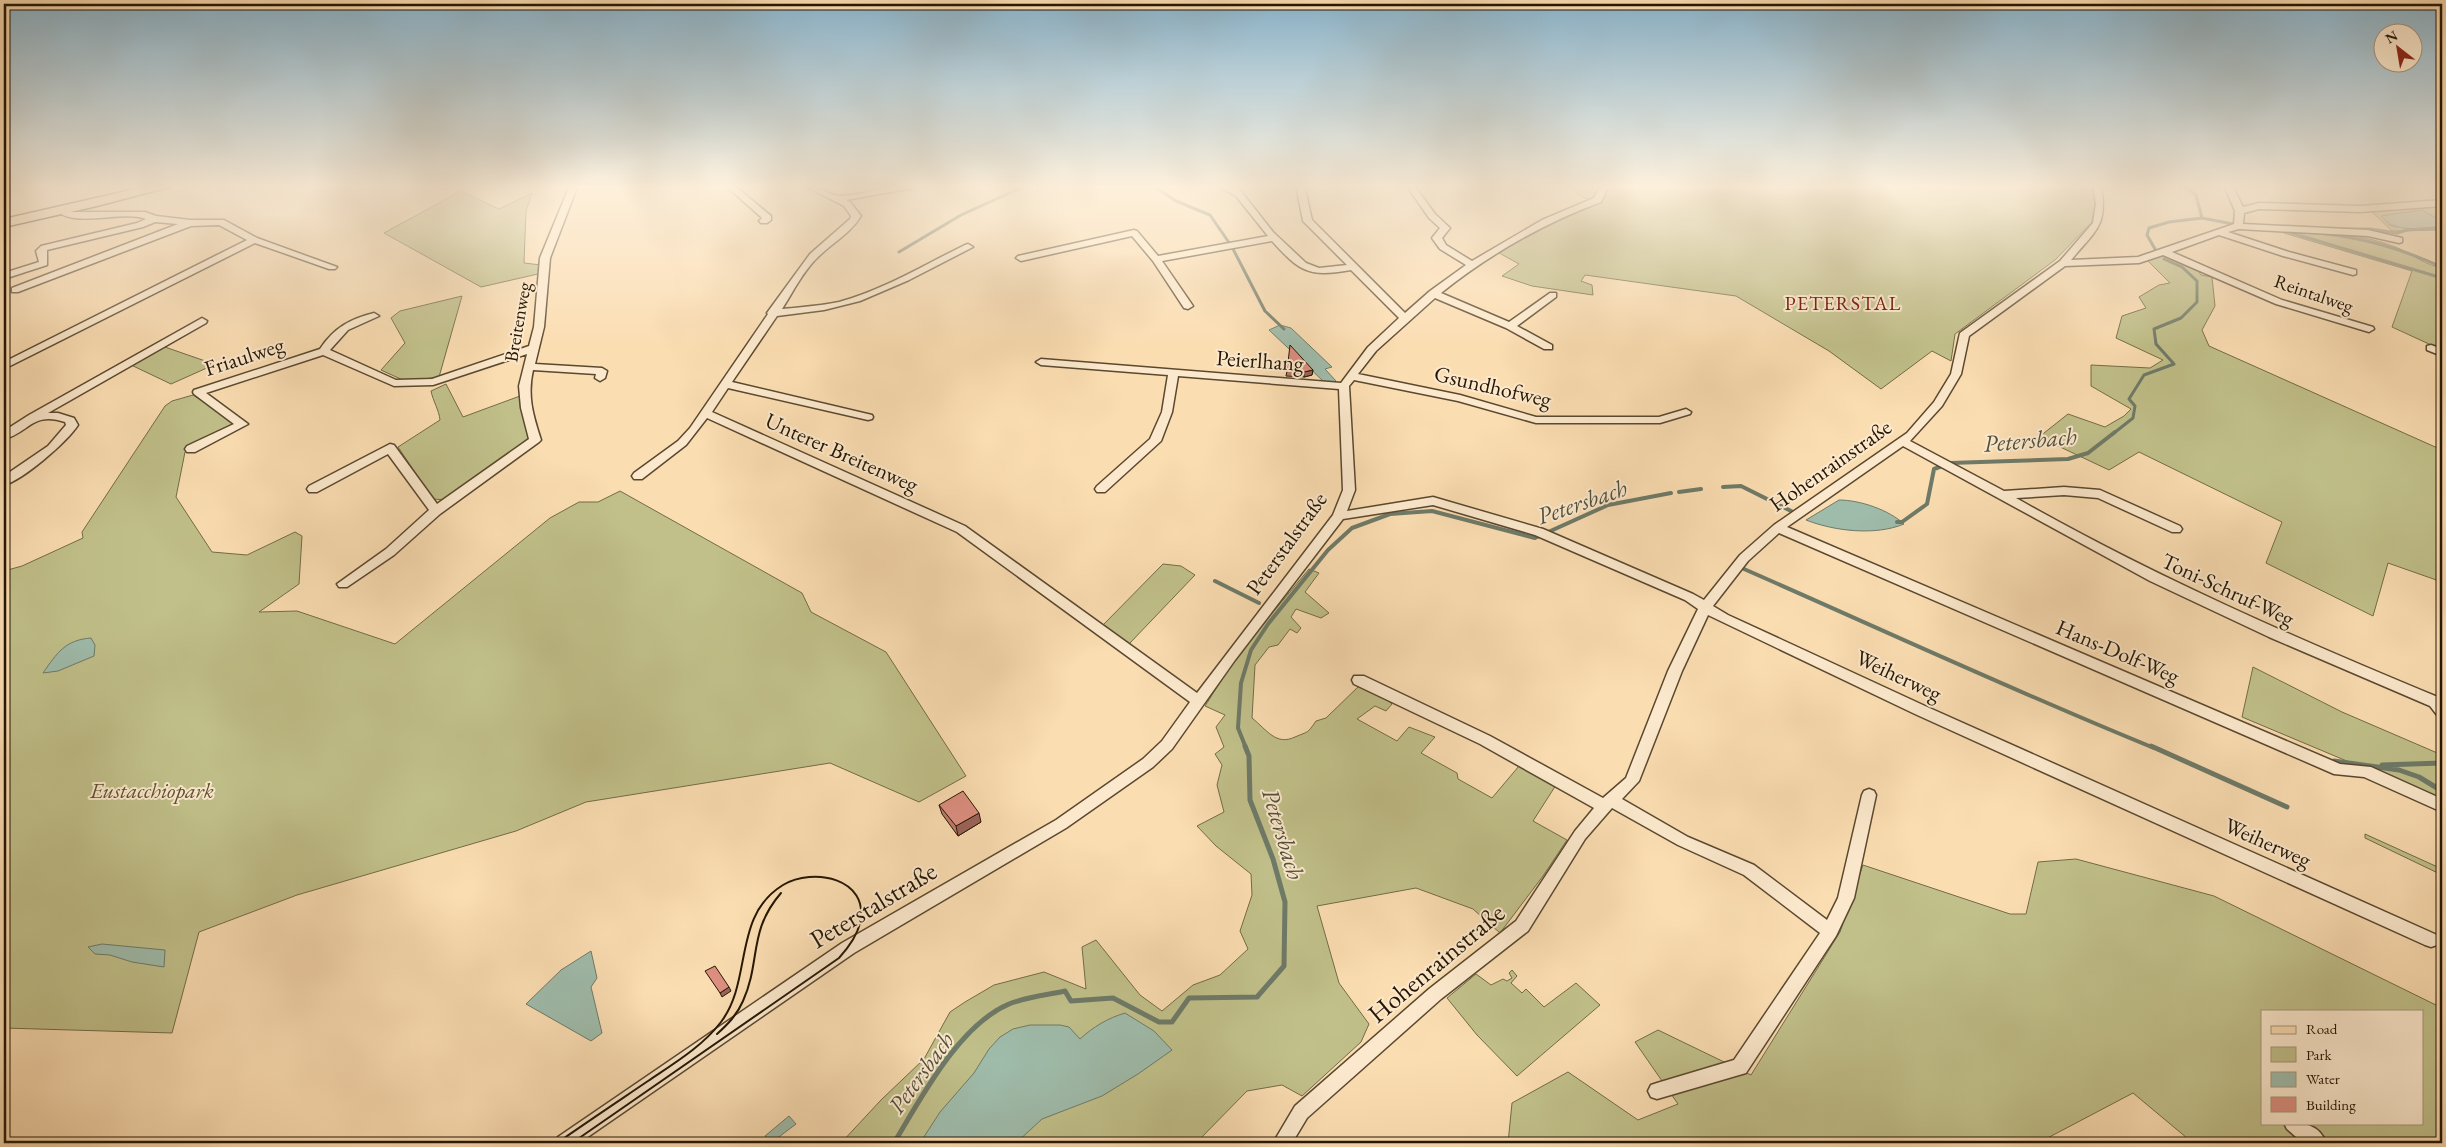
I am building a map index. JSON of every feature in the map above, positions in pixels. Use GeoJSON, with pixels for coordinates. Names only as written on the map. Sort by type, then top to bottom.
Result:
{"type":"FeatureCollection","features":[{"type":"Feature","properties":{"kind":"street"},"geometry":{"type":"LineString","coordinates":[[4,276],[42,264],[44,261],[41,251],[44,248],[84,239]]}},
{"type":"Feature","properties":{"kind":"street"},"geometry":{"type":"LineString","coordinates":[[15,290],[149,239]]}},
{"type":"Feature","properties":{"kind":"street"},"geometry":{"type":"LineString","coordinates":[[251,239],[332,267]]}},
{"type":"Feature","properties":{"kind":"street","name":"Breitenweg"},"geometry":{"type":"LineString","coordinates":[[436,511],[535,440],[526,408],[524,386],[539,326],[545,258],[553,239]]}},
{"type":"Feature","properties":{"kind":"street"},"geometry":{"type":"LineString","coordinates":[[638,476],[682,443],[707,414],[772,313],[814,256],[833,239]]}},
{"type":"Feature","properties":{"kind":"street"},"geometry":{"type":"LineString","coordinates":[[1021,258],[1109,239]]}},
{"type":"Feature","properties":{"kind":"street"},"geometry":{"type":"LineString","coordinates":[[1139,239],[1156,259],[1188,306]]}},
{"type":"Feature","properties":{"kind":"street"},"geometry":{"type":"LineString","coordinates":[[1156,259],[1272,239]]}},
{"type":"Feature","properties":{"kind":"street"},"geometry":{"type":"LineString","coordinates":[[1276,239],[1308,269],[1327,271],[1351,267]]}},
{"type":"Feature","properties":{"kind":"street"},"geometry":{"type":"LineString","coordinates":[[1324,239],[1405,318]]}},
{"type":"Feature","properties":{"kind":"street"},"geometry":{"type":"LineString","coordinates":[[1437,239],[1443,247],[1471,264]]}},
{"type":"Feature","properties":{"kind":"street"},"geometry":{"type":"LineString","coordinates":[[1344,386],[1372,349],[1433,293],[1471,264],[1514,239]]}},
{"type":"Feature","properties":{"kind":"street","name":"Hohenrainstraße"},"geometry":{"type":"LineString","coordinates":[[1282,1143],[1301,1112],[1435,994],[1522,926],[1580,835],[1608,803],[1632,780],[1674,671],[1706,606],[1744,558],[1778,528],[1903,442],[1938,404],[1956,374],[1964,335],[2063,263],[2084,239]]}},
{"type":"Feature","properties":{"kind":"street"},"geometry":{"type":"LineString","coordinates":[[2063,263],[2139,260],[2207,239]]}},
{"type":"Feature","properties":{"kind":"street"},"geometry":{"type":"LineString","coordinates":[[2236,239],[2353,272]]}},
{"type":"Feature","properties":{"kind":"street"},"geometry":{"type":"LineString","coordinates":[[2392,239],[2399,240]]}},
{"type":"Feature","properties":{"kind":"street"},"geometry":{"type":"LineString","coordinates":[[4,366],[254,240]]}},
{"type":"Feature","properties":{"kind":"street"},"geometry":{"type":"LineString","coordinates":[[772,313],[802,311],[843,303],[878,289],[968,246]]}},
{"type":"Feature","properties":{"kind":"street","name":"Reintalweg"},"geometry":{"type":"LineString","coordinates":[[2165,252],[2279,302],[2368,329]]}},
{"type":"Feature","properties":{"kind":"street"},"geometry":{"type":"LineString","coordinates":[[1433,293],[1510,326],[1548,347]]}},
{"type":"Feature","properties":{"kind":"street"},"geometry":{"type":"LineString","coordinates":[[1510,326],[1553,295]]}},
{"type":"Feature","properties":{"kind":"street"},"geometry":{"type":"LineString","coordinates":[[374,316],[359,318],[335,333],[324,351],[394,383],[433,382],[532,349]]}},
{"type":"Feature","properties":{"kind":"street"},"geometry":{"type":"LineString","coordinates":[[4,436],[33,417],[202,321]]}},
{"type":"Feature","properties":{"kind":"street"},"geometry":{"type":"LineString","coordinates":[[2431,348],[2442,353]]}},
{"type":"Feature","properties":{"kind":"street","name":"Friaulweg"},"geometry":{"type":"LineString","coordinates":[[191,449],[242,424],[198,392],[324,351]]}},
{"type":"Feature","properties":{"kind":"street","name":"Peierlhang"},"geometry":{"type":"LineString","coordinates":[[1041,362],[1173,374],[1344,386]]}},
{"type":"Feature","properties":{"kind":"street"},"geometry":{"type":"LineString","coordinates":[[528,367],[557,367],[602,371],[600,378]]}},
{"type":"Feature","properties":{"kind":"street"},"geometry":{"type":"LineString","coordinates":[[1101,489],[1155,441],[1167,412],[1173,374]]}},
{"type":"Feature","properties":{"kind":"street","name":"Gsundhofweg"},"geometry":{"type":"LineString","coordinates":[[1351,376],[1460,398],[1536,420],[1660,420],[1686,412]]}},
{"type":"Feature","properties":{"kind":"street","name":"Unterer Breitenweg"},"geometry":{"type":"LineString","coordinates":[[726,384],[868,417]]}},
{"type":"Feature","properties":{"kind":"street","name":"Peterstalstraße"},"geometry":{"type":"LineString","coordinates":[[564,1143],[846,949],[1099,799],[1148,763],[1167,745],[1197,700],[1339,516],[1349,490],[1344,386]]}},
{"type":"Feature","properties":{"kind":"street","name":"Unterer Breitenweg"},"geometry":{"type":"LineString","coordinates":[[707,414],[961,529],[1197,700]]}},
{"type":"Feature","properties":{"kind":"street"},"geometry":{"type":"LineString","coordinates":[[4,481],[70,432],[72,425],[70,420],[58,416],[33,417]]}},
{"type":"Feature","properties":{"kind":"street","name":"Toni-Schruf-Weg"},"geometry":{"type":"LineString","coordinates":[[1903,442],[1942,461],[2115,558],[2298,645],[2435,702],[2442,711]]}},
{"type":"Feature","properties":{"kind":"street"},"geometry":{"type":"LineString","coordinates":[[314,489],[390,448],[436,511],[390,552],[343,584]]}},
{"type":"Feature","properties":{"kind":"street","name":"Toni-Schruf-Weg"},"geometry":{"type":"LineString","coordinates":[[2000,495],[2064,491],[2100,494],[2176,529]]}},
{"type":"Feature","properties":{"kind":"street","name":"Weiherweg"},"geometry":{"type":"LineString","coordinates":[[1339,516],[1433,502],[1542,533],[1689,597],[1723,618],[1920,710],[2431,940]]}},
{"type":"Feature","properties":{"kind":"street","name":"Hans-Dolf-Weg"},"geometry":{"type":"LineString","coordinates":[[1778,528],[2339,770],[2366,772],[2442,806]]}},
{"type":"Feature","properties":{"kind":"street"},"geometry":{"type":"LineString","coordinates":[[1359,680],[1485,740],[1684,841],[1749,870],[1830,931]]}},
{"type":"Feature","properties":{"kind":"street"},"geometry":{"type":"LineString","coordinates":[[1657,1091],[1740,1067],[1830,931],[1846,898],[1869,795]]}},
{"type":"Feature","properties":{"kind":"street"},"geometry":{"type":"LineString","coordinates":[[2294,1124],[2317,1143]]}},
{"type":"Feature","properties":{"kind":"green space"},"geometry":{"type":"Polygon","coordinates":[[[394,239],[525,239],[524,263],[541,265],[538,274],[481,287],[394,239]]]}},
{"type":"Feature","properties":{"kind":"green space"},"geometry":{"type":"Polygon","coordinates":[[[1518,239],[2076,239],[2055,260],[1955,334],[1951,361],[1932,351],[1881,389],[1829,351],[1736,296],[1585,275],[1581,281],[1592,285],[1593,295],[1532,286],[1502,276],[1519,264],[1494,250],[1518,239]]]}},
{"type":"Feature","properties":{"kind":"green space"},"geometry":{"type":"Polygon","coordinates":[[[2303,239],[2366,239],[2400,249],[2426,263],[2442,268],[2442,350],[2392,327],[2412,271],[2303,239]]]}},
{"type":"Feature","properties":{"kind":"green space"},"geometry":{"type":"Polygon","coordinates":[[[2167,255],[2195,266],[2201,275],[2212,277],[2215,306],[2202,330],[2209,346],[2442,450],[2442,582],[2388,563],[2373,616],[2266,563],[2282,522],[2139,452],[2109,470],[2039,437],[2068,414],[2105,427],[2124,416],[2131,409],[2091,386],[2091,365],[2150,368],[2163,360],[2116,338],[2122,316],[2146,308],[2139,297],[2159,285],[2170,283],[2147,260],[2167,255]]]}},
{"type":"Feature","properties":{"kind":"green space"},"geometry":{"type":"Polygon","coordinates":[[[462,296],[439,377],[405,381],[381,370],[405,343],[391,318],[400,311],[462,296]]]}},
{"type":"Feature","properties":{"kind":"green space"},"geometry":{"type":"Polygon","coordinates":[[[162,346],[211,363],[209,367],[171,384],[129,364],[162,346]]]}},
{"type":"Feature","properties":{"kind":"green space"},"geometry":{"type":"Polygon","coordinates":[[[446,384],[463,417],[520,396],[529,437],[512,453],[445,500],[433,499],[398,447],[440,420],[431,391],[446,384]]]}},
{"type":"Feature","properties":{"kind":"green space","name":"Eustacchiopark"},"geometry":{"type":"Polygon","coordinates":[[[193,395],[235,421],[234,426],[185,452],[176,497],[212,552],[247,555],[295,532],[302,536],[299,584],[259,612],[297,611],[395,644],[550,518],[579,502],[598,502],[620,491],[802,593],[811,612],[886,652],[966,776],[919,802],[830,763],[586,802],[516,831],[297,895],[199,932],[172,1033],[4,1028],[4,571],[22,566],[83,538],[82,532],[165,406],[172,401],[193,395]]]}},
{"type":"Feature","properties":{"kind":"green space"},"geometry":{"type":"Polygon","coordinates":[[[1163,564],[1181,566],[1195,575],[1129,644],[1103,625],[1163,564]]]}},
{"type":"Feature","properties":{"kind":"green space"},"geometry":{"type":"Polygon","coordinates":[[[1309,569],[1319,573],[1305,592],[1329,613],[1321,618],[1296,609],[1291,617],[1301,628],[1297,633],[1290,629],[1278,645],[1269,647],[1255,665],[1252,718],[1277,738],[1282,740],[1288,739],[1305,733],[1316,721],[1326,718],[1360,685],[1381,694],[1392,704],[1386,711],[1375,706],[1357,719],[1397,741],[1409,727],[1435,737],[1421,753],[1457,773],[1458,779],[1492,798],[1519,766],[1556,785],[1533,821],[1567,840],[1543,876],[1500,933],[1473,909],[1416,888],[1317,906],[1339,983],[1369,1024],[1361,1042],[1302,1096],[1282,1085],[1247,1091],[1196,1143],[841,1143],[881,1100],[924,1059],[950,1012],[994,985],[1044,972],[1086,989],[1082,947],[1096,940],[1140,995],[1162,1011],[1193,985],[1220,975],[1248,949],[1240,931],[1252,895],[1251,874],[1216,846],[1197,826],[1224,812],[1217,785],[1222,765],[1215,754],[1224,747],[1216,727],[1225,715],[1205,706],[1238,654],[1309,569]]]}},
{"type":"Feature","properties":{"kind":"green space"},"geometry":{"type":"Polygon","coordinates":[[[2253,667],[2342,712],[2442,755],[2442,801],[2242,717],[2253,667]]]}},
{"type":"Feature","properties":{"kind":"green space"},"geometry":{"type":"Polygon","coordinates":[[[2365,834],[2442,869],[2442,875],[2365,838],[2365,834]]]}},
{"type":"Feature","properties":{"kind":"green space"},"geometry":{"type":"Polygon","coordinates":[[[2076,859],[2214,896],[2442,1008],[2442,1143],[2193,1143],[2133,1093],[2038,1143],[1508,1143],[1512,1103],[1568,1072],[1638,1120],[1678,1104],[1635,1042],[1658,1030],[1751,1075],[1840,932],[1863,865],[2010,914],[2026,914],[2038,862],[2076,859]]]}},
{"type":"Feature","properties":{"kind":"green space"},"geometry":{"type":"Polygon","coordinates":[[[1512,970],[1517,976],[1511,983],[1522,993],[1526,989],[1544,1007],[1576,983],[1600,1005],[1517,1076],[1477,1035],[1447,998],[1476,974],[1491,985],[1503,979],[1507,981],[1512,978],[1509,973],[1512,970]]]}},
{"type":"Feature","properties":{"kind":"water"},"geometry":{"type":"Polygon","coordinates":[[[1280,325],[1291,328],[1332,367],[1325,369],[1336,381],[1334,383],[1323,381],[1269,330],[1280,325]]]}},
{"type":"Feature","properties":{"kind":"water"},"geometry":{"type":"Polygon","coordinates":[[[1839,500],[1847,500],[1874,507],[1890,514],[1904,524],[1880,530],[1855,531],[1829,527],[1806,520],[1839,500]]]}},
{"type":"Feature","properties":{"kind":"water"},"geometry":{"type":"Polygon","coordinates":[[[91,638],[95,645],[94,656],[58,671],[43,673],[57,654],[68,645],[82,639],[91,638]]]}},
{"type":"Feature","properties":{"kind":"water"},"geometry":{"type":"Polygon","coordinates":[[[102,944],[165,950],[164,967],[132,962],[110,955],[95,954],[88,947],[102,944]]]}},
{"type":"Feature","properties":{"kind":"water"},"geometry":{"type":"Polygon","coordinates":[[[591,951],[597,978],[591,987],[602,1033],[591,1041],[526,1004],[561,970],[591,951]]]}},
{"type":"Feature","properties":{"kind":"water"},"geometry":{"type":"Polygon","coordinates":[[[1125,1013],[1154,1031],[1172,1050],[1102,1096],[1042,1119],[1016,1143],[920,1143],[940,1112],[974,1073],[989,1049],[1000,1037],[1013,1029],[1030,1025],[1060,1025],[1069,1027],[1080,1039],[1101,1023],[1125,1013]]]}},
{"type":"Feature","properties":{"kind":"water"},"geometry":{"type":"Polygon","coordinates":[[[789,1116],[796,1124],[771,1143],[765,1136],[789,1116]]]}},
{"type":"Feature","properties":{"kind":"building"},"geometry":{"type":"Polygon","coordinates":[[[1290,345],[1313,370],[1304,372],[1287,371],[1290,345]]]}},
{"type":"Feature","properties":{"kind":"building"},"geometry":{"type":"Polygon","coordinates":[[[963,791],[979,813],[956,826],[939,805],[963,791]]]}},
{"type":"Feature","properties":{"kind":"building"},"geometry":{"type":"Polygon","coordinates":[[[715,966],[729,987],[720,993],[705,971],[715,966]]]}},
{"type":"Feature","properties":{"kind":"waterway"},"geometry":{"type":"LineString","coordinates":[[899,252],[922,239]]}},
{"type":"Feature","properties":{"kind":"waterway"},"geometry":{"type":"LineString","coordinates":[[1226,239],[1230,244]]}},
{"type":"Feature","properties":{"kind":"waterway","name":"Petersbach"},"geometry":{"type":"LineString","coordinates":[[2149,239],[2155,249]]}},
{"type":"Feature","properties":{"kind":"waterway"},"geometry":{"type":"LineString","coordinates":[[2310,239],[2442,278]]}},
{"type":"Feature","properties":{"kind":"waterway"},"geometry":{"type":"LineString","coordinates":[[2353,239],[2411,254],[2442,267]]}},
{"type":"Feature","properties":{"kind":"waterway"},"geometry":{"type":"LineString","coordinates":[[1232,247],[1265,311],[1284,329]]}},
{"type":"Feature","properties":{"kind":"waterway","name":"Petersbach"},"geometry":{"type":"LineString","coordinates":[[2114,433],[2133,418],[2135,406],[2129,399],[2144,375],[2174,364],[2156,344],[2154,329],[2181,318],[2197,302],[2197,281],[2182,267],[2164,259]]}},
{"type":"Feature","properties":{"kind":"waterway","name":"Petersbach"},"geometry":{"type":"LineString","coordinates":[[1950,463],[2068,459],[2088,453],[2115,432]]}},
{"type":"Feature","properties":{"kind":"waterway","name":"Petersbach"},"geometry":{"type":"LineString","coordinates":[[1897,522],[1902,522],[1927,504],[1934,469],[1945,465]]}},
{"type":"Feature","properties":{"kind":"waterway","name":"Petersbach"},"geometry":{"type":"LineString","coordinates":[[1723,487],[1741,486],[1793,512]]}},
{"type":"Feature","properties":{"kind":"waterway","name":"Petersbach"},"geometry":{"type":"LineString","coordinates":[[1679,492],[1701,489]]}},
{"type":"Feature","properties":{"kind":"waterway","name":"Petersbach"},"geometry":{"type":"LineString","coordinates":[[1246,748],[1238,728],[1241,683],[1251,650],[1268,624],[1328,550],[1352,528],[1390,514],[1432,511],[1535,538],[1608,505],[1671,493]]}},
{"type":"Feature","properties":{"kind":"waterway"},"geometry":{"type":"LineString","coordinates":[[1744,569],[2000,683],[2154,748]]}},
{"type":"Feature","properties":{"kind":"waterway"},"geometry":{"type":"LineString","coordinates":[[1215,581],[1259,603]]}},
{"type":"Feature","properties":{"kind":"waterway","name":"Petersbach"},"geometry":{"type":"LineString","coordinates":[[894,1143],[929,1085],[958,1045],[991,1014],[1009,1004],[1065,991],[1071,1001],[1113,998],[1159,1022],[1172,1022],[1189,998],[1257,997],[1284,966],[1285,902],[1273,859],[1250,800],[1249,756],[1245,746]]}},
{"type":"Feature","properties":{"kind":"waterway"},"geometry":{"type":"LineString","coordinates":[[2151,746],[2287,807]]}},
{"type":"Feature","properties":{"kind":"waterway"},"geometry":{"type":"LineString","coordinates":[[2334,761],[2399,770],[2419,777],[2442,791]]}},
{"type":"Feature","properties":{"kind":"waterway"},"geometry":{"type":"LineString","coordinates":[[2382,765],[2442,763]]}},
{"type":"Feature","properties":{"kind":"tram line"},"geometry":{"type":"LineString","coordinates":[[557,1143],[696,1047],[721,1022],[731,1005],[737,987],[749,931],[756,914],[767,898],[783,885],[809,877],[823,877],[836,880],[848,886],[856,896],[861,908],[860,923],[852,942],[839,958],[572,1143]]}},
{"type":"Feature","properties":{"kind":"tram line"},"geometry":{"type":"LineString","coordinates":[[717,1034],[732,1019],[743,1001],[752,973],[759,933],[771,907],[781,893]]}},
{"type":"Feature","properties":{"kind":"district","name":"PETERSTAL"},"geometry":{"type":"Point","coordinates":[1843,303]}}]}
